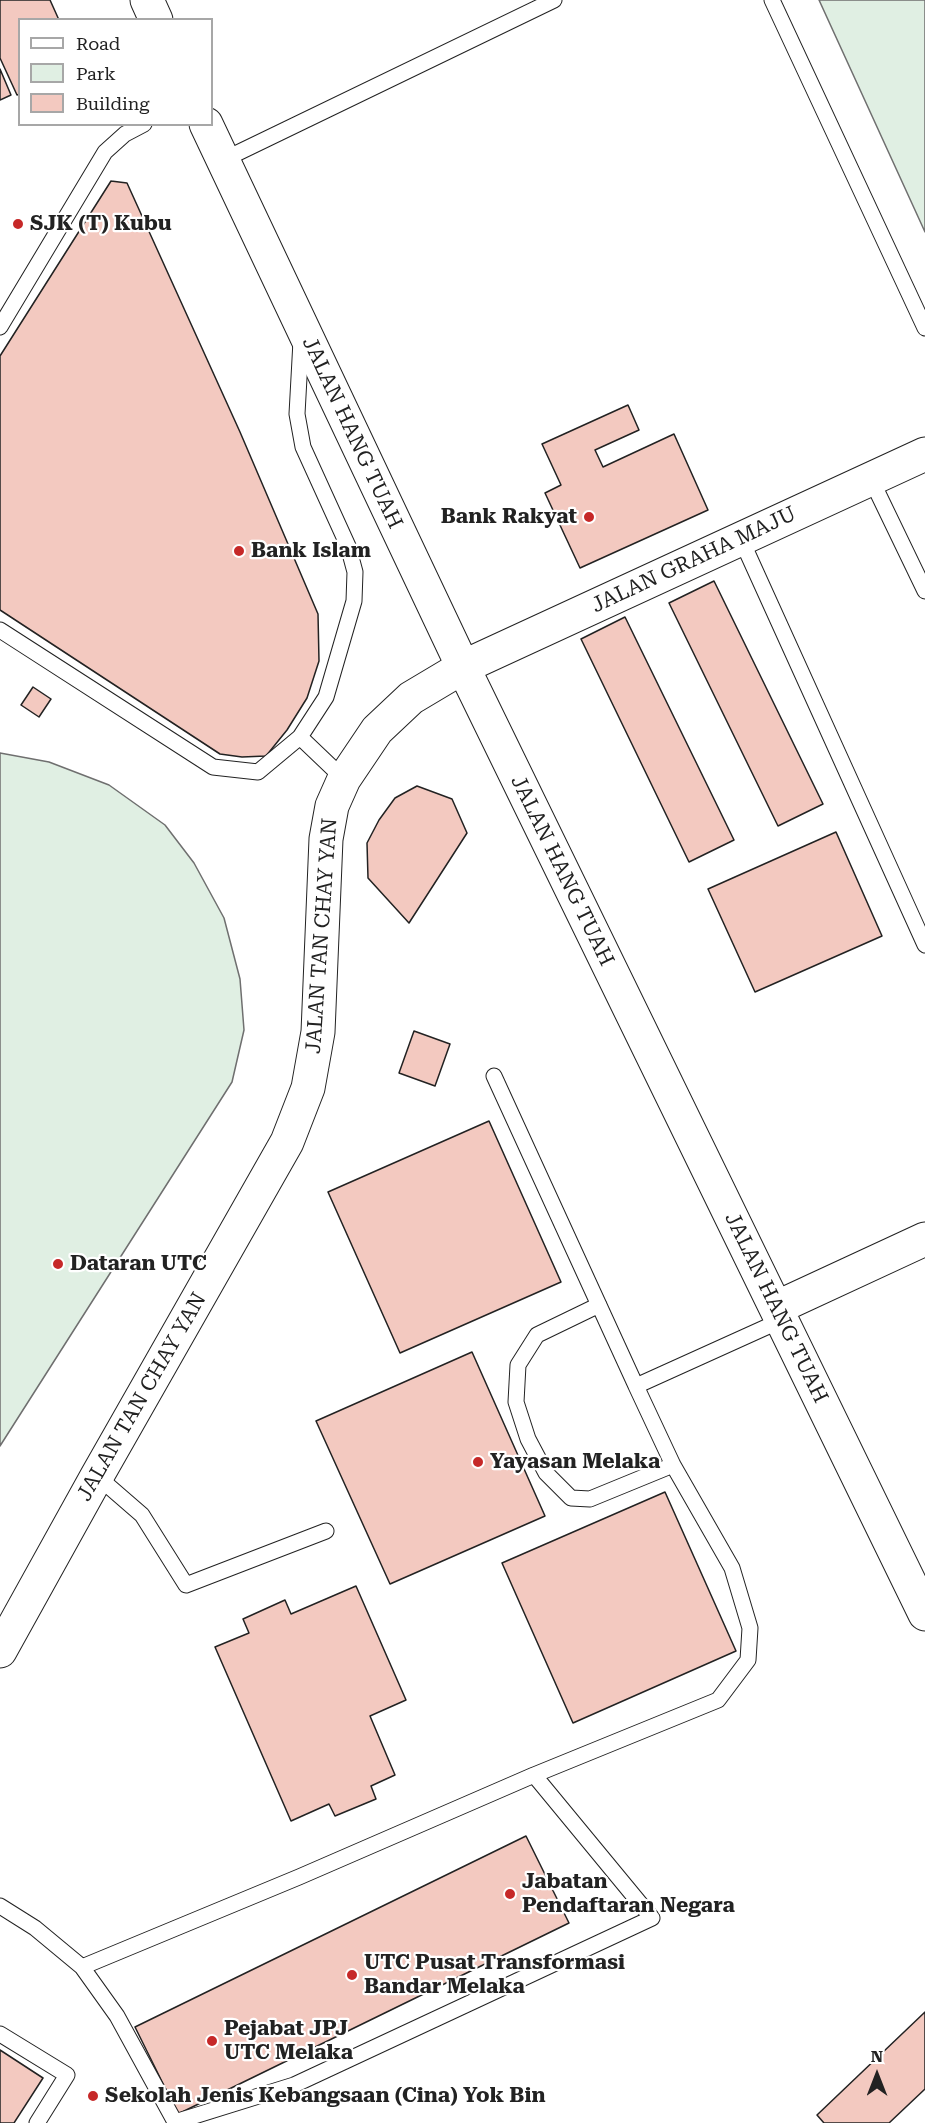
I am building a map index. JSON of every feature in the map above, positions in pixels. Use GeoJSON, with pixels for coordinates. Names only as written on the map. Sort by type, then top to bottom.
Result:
{"type":"FeatureCollection","features":[{"type":"Feature","properties":{"kind":"main road"},"geometry":{"type":"LineString","coordinates":[[147,0],[155,18]]}},
{"type":"Feature","properties":{"kind":"main road","name":"JALAN HANG TUAH"},"geometry":{"type":"LineString","coordinates":[[207,126],[463,666],[925,1614]]}},
{"type":"Feature","properties":{"kind":"main road","name":"JALAN GRAHA MAJU"},"geometry":{"type":"LineString","coordinates":[[463,666],[925,454]]}},
{"type":"Feature","properties":{"kind":"main road","name":"JALAN TAN CHAY YAN"},"geometry":{"type":"LineString","coordinates":[[0,1651],[287,1142],[308,1088],[318,1032],[326,838],[332,806],[344,779],[377,729],[411,698],[463,666]]}},
{"type":"Feature","properties":{"kind":"main road"},"geometry":{"type":"LineString","coordinates":[[779,1314],[925,1239]]}},
{"type":"Feature","properties":{"kind":"lane"},"geometry":{"type":"LineString","coordinates":[[223,160],[554,0]]}},
{"type":"Feature","properties":{"kind":"lane"},"geometry":{"type":"LineString","coordinates":[[772,0],[925,328]]}},
{"type":"Feature","properties":{"kind":"lane"},"geometry":{"type":"LineString","coordinates":[[0,327],[105,152],[125,134],[140,126]]}},
{"type":"Feature","properties":{"kind":"lane"},"geometry":{"type":"LineString","coordinates":[[0,630],[213,767],[258,772],[300,737],[326,697],[354,601],[355,572],[348,546],[303,447],[297,414],[302,329]]}},
{"type":"Feature","properties":{"kind":"lane"},"geometry":{"type":"LineString","coordinates":[[871,479],[925,591]]}},
{"type":"Feature","properties":{"kind":"lane"},"geometry":{"type":"LineString","coordinates":[[741,539],[925,945]]}},
{"type":"Feature","properties":{"kind":"lane"},"geometry":{"type":"LineString","coordinates":[[300,737],[344,779]]}},
{"type":"Feature","properties":{"kind":"lane"},"geometry":{"type":"LineString","coordinates":[[82,1967],[299,1877],[534,1775],[718,1700],[748,1660],[750,1628],[732,1568],[673,1465],[494,1076]]}},
{"type":"Feature","properties":{"kind":"lane"},"geometry":{"type":"LineString","coordinates":[[599,1305],[537,1335],[518,1365],[516,1402],[528,1439],[546,1473],[571,1498],[590,1499],[673,1465]]}},
{"type":"Feature","properties":{"kind":"lane"},"geometry":{"type":"LineString","coordinates":[[636,1386],[779,1314]]}},
{"type":"Feature","properties":{"kind":"lane"},"geometry":{"type":"LineString","coordinates":[[97,1476],[142,1515],[186,1585],[326,1531]]}},
{"type":"Feature","properties":{"kind":"lane"},"geometry":{"type":"LineString","coordinates":[[0,1906],[35,1928],[82,1967],[117,2016],[175,2122],[294,2085],[652,1918],[534,1775]]}},
{"type":"Feature","properties":{"kind":"lane"},"geometry":{"type":"LineString","coordinates":[[0,2034],[67,2075],[37,2123]]}},
{"type":"Feature","properties":{"kind":"green space"},"geometry":{"type":"Polygon","coordinates":[[[819,0],[925,0],[925,232],[819,0]]]}},
{"type":"Feature","properties":{"kind":"green space","name":"Dataran UTC"},"geometry":{"type":"Polygon","coordinates":[[[0,753],[49,762],[109,785],[165,825],[194,863],[224,918],[240,979],[244,1030],[232,1082],[0,1446],[0,753]]]}},
{"type":"Feature","properties":{"kind":"building"},"geometry":{"type":"Polygon","coordinates":[[[0,0],[50,0],[58,18],[18,18],[18,95],[0,58],[0,0]]]}},
{"type":"Feature","properties":{"kind":"building"},"geometry":{"type":"Polygon","coordinates":[[[0,69],[11,95],[0,100],[0,69]]]}},
{"type":"Feature","properties":{"kind":"building"},"geometry":{"type":"Polygon","coordinates":[[[111,181],[127,183],[240,432],[318,614],[319,661],[307,698],[287,730],[266,756],[242,757],[220,754],[0,610],[0,356],[111,181]]]}},
{"type":"Feature","properties":{"kind":"building"},"geometry":{"type":"Polygon","coordinates":[[[628,405],[639,430],[595,450],[603,467],[674,434],[708,510],[580,568],[545,493],[561,485],[542,444],[628,405]]]}},
{"type":"Feature","properties":{"kind":"building"},"geometry":{"type":"Polygon","coordinates":[[[714,581],[823,804],[778,826],[669,603],[714,581]]]}},
{"type":"Feature","properties":{"kind":"building"},"geometry":{"type":"Polygon","coordinates":[[[625,617],[734,840],[689,862],[581,639],[625,617]]]}},
{"type":"Feature","properties":{"kind":"building"},"geometry":{"type":"Polygon","coordinates":[[[33,687],[51,699],[39,717],[21,705],[33,687]]]}},
{"type":"Feature","properties":{"kind":"building"},"geometry":{"type":"Polygon","coordinates":[[[417,786],[452,799],[467,833],[409,923],[368,878],[367,843],[379,820],[395,798],[417,786]]]}},
{"type":"Feature","properties":{"kind":"building"},"geometry":{"type":"Polygon","coordinates":[[[836,832],[882,936],[755,992],[708,889],[836,832]]]}},
{"type":"Feature","properties":{"kind":"building"},"geometry":{"type":"Polygon","coordinates":[[[414,1031],[450,1044],[435,1086],[399,1073],[414,1031]]]}},
{"type":"Feature","properties":{"kind":"building"},"geometry":{"type":"Polygon","coordinates":[[[489,1121],[561,1282],[400,1353],[328,1192],[489,1121]]]}},
{"type":"Feature","properties":{"kind":"building"},"geometry":{"type":"Polygon","coordinates":[[[472,1352],[545,1516],[390,1584],[316,1421],[472,1352]]]}},
{"type":"Feature","properties":{"kind":"building"},"geometry":{"type":"Polygon","coordinates":[[[665,1492],[736,1651],[573,1723],[502,1563],[665,1492]]]}},
{"type":"Feature","properties":{"kind":"building"},"geometry":{"type":"Polygon","coordinates":[[[356,1586],[406,1700],[370,1716],[395,1775],[371,1786],[376,1799],[335,1816],[329,1804],[291,1821],[215,1647],[249,1633],[243,1619],[285,1600],[291,1614],[356,1586]]]}},
{"type":"Feature","properties":{"kind":"building","name":"UTC Pusat Transformasi Bandar Melaka"},"geometry":{"type":"Polygon","coordinates":[[[526,1836],[569,1923],[178,2114],[135,2027],[526,1836]]]}},
{"type":"Feature","properties":{"kind":"building"},"geometry":{"type":"Polygon","coordinates":[[[925,2012],[925,2089],[889,2123],[824,2123],[817,2115],[925,2012]]]}},
{"type":"Feature","properties":{"kind":"building"},"geometry":{"type":"Polygon","coordinates":[[[0,2050],[43,2078],[14,2123],[0,2123],[0,2050]]]}},
{"type":"Feature","properties":{"kind":"place","name":"SJK (T) Kubu"},"geometry":{"type":"Point","coordinates":[18,224]}},
{"type":"Feature","properties":{"kind":"place","name":"Bank Rakyat"},"geometry":{"type":"Point","coordinates":[589,517]}},
{"type":"Feature","properties":{"kind":"place","name":"Bank Islam"},"geometry":{"type":"Point","coordinates":[239,551]}},
{"type":"Feature","properties":{"kind":"place","name":"Dataran UTC"},"geometry":{"type":"Point","coordinates":[58,1264]}},
{"type":"Feature","properties":{"kind":"place","name":"Yayasan Melaka"},"geometry":{"type":"Point","coordinates":[478,1462]}},
{"type":"Feature","properties":{"kind":"place","name":"Jabatan Pendaftaran Negara"},"geometry":{"type":"Point","coordinates":[510,1894]}},
{"type":"Feature","properties":{"kind":"place","name":"UTC Pusat Transformasi Bandar Melaka"},"geometry":{"type":"Point","coordinates":[352,1975]}},
{"type":"Feature","properties":{"kind":"place","name":"Pejabat JPJ UTC Melaka"},"geometry":{"type":"Point","coordinates":[212,2041]}},
{"type":"Feature","properties":{"kind":"place","name":"Sekolah Jenis Kebangsaan (Cina) Yok Bin"},"geometry":{"type":"Point","coordinates":[93,2096]}}]}
